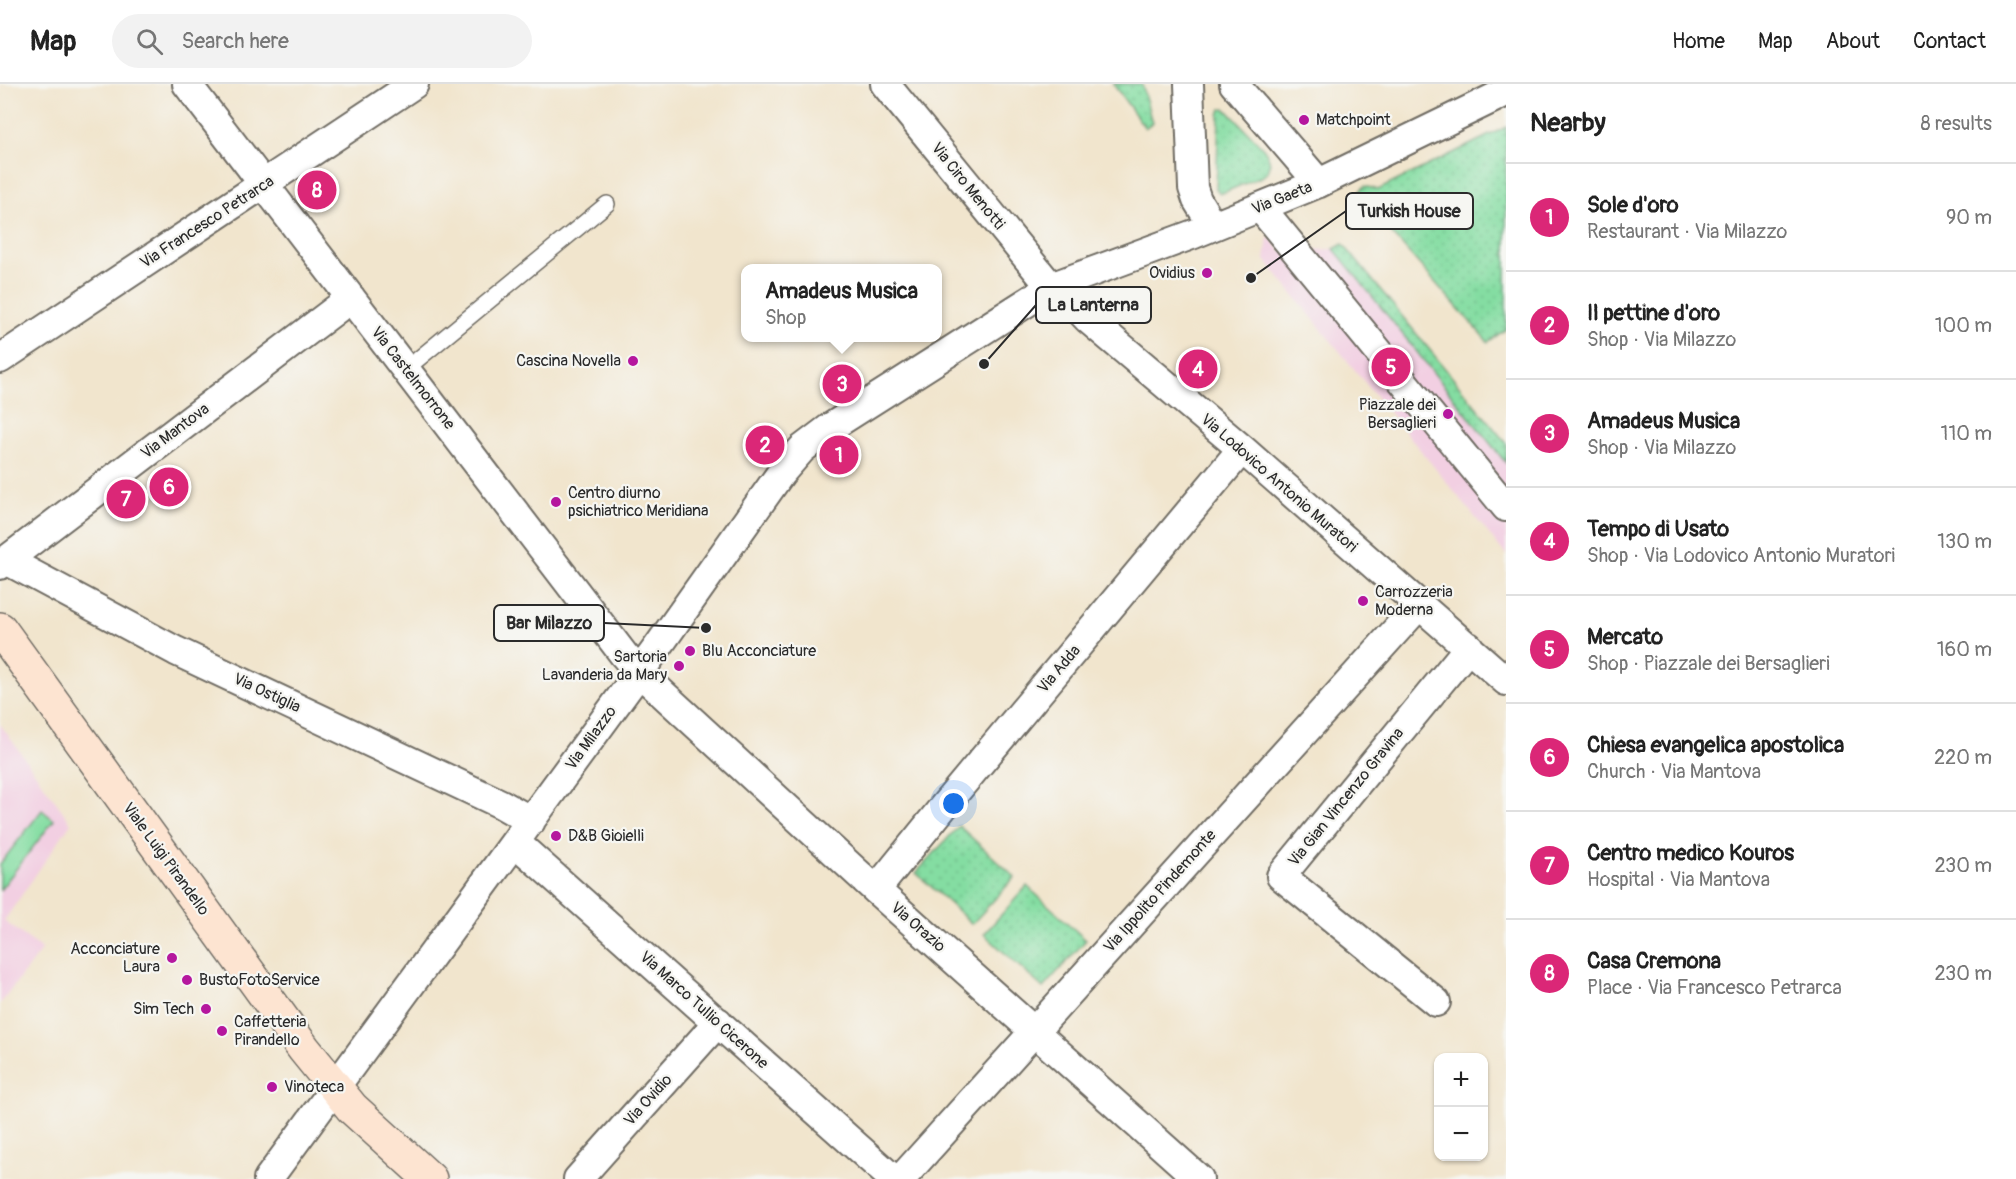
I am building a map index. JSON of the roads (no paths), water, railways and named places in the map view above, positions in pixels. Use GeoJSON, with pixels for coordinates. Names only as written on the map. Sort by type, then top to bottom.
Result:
{"type":"FeatureCollection","features":[{"type":"Feature","properties":{"kind":"main road","name":"Viale Luigi Pirandello"},"geometry":{"type":"LineString","coordinates":[[0,629],[288,1028],[335,1088],[365,1120],[430,1179]]}},
{"type":"Feature","properties":{"kind":"street","name":"Via Castelmorrone"},"geometry":{"type":"LineString","coordinates":[[187,84],[639,672]]}},
{"type":"Feature","properties":{"kind":"street","name":"Via Francesco Petrarca"},"geometry":{"type":"LineString","coordinates":[[0,359],[414,84]]}},
{"type":"Feature","properties":{"kind":"street","name":"Via Ciro Menotti"},"geometry":{"type":"LineString","coordinates":[[885,84],[1051,287]]}},
{"type":"Feature","properties":{"kind":"street"},"geometry":{"type":"LineString","coordinates":[[1213,226],[1197,200],[1193,188],[1189,92],[1224,85],[1240,90],[1319,183]]}},
{"type":"Feature","properties":{"kind":"street","name":"Via Gaeta"},"geometry":{"type":"LineString","coordinates":[[1051,287],[1319,183],[1506,92]]}},
{"type":"Feature","properties":{"kind":"street"},"geometry":{"type":"LineString","coordinates":[[1260,207],[1506,507]]}},
{"type":"Feature","properties":{"kind":"street","name":"Via Lodovico Antonio Muratori"},"geometry":{"type":"LineString","coordinates":[[1051,287],[1069,299],[1088,319],[1506,681]]}},
{"type":"Feature","properties":{"kind":"street","name":"Via Milazzo"},"geometry":{"type":"LineString","coordinates":[[268,1179],[782,473],[802,449],[831,427],[1051,287]]}},
{"type":"Feature","properties":{"kind":"street","name":"Via Mantova"},"geometry":{"type":"LineString","coordinates":[[3,562],[351,298]]}},
{"type":"Feature","properties":{"kind":"street","name":"Via Adda"},"geometry":{"type":"LineString","coordinates":[[876,890],[1242,450]]}},
{"type":"Feature","properties":{"kind":"street","name":"Via Ostiglia"},"geometry":{"type":"LineString","coordinates":[[3,562],[176,651],[501,804],[523,831]]}},
{"type":"Feature","properties":{"kind":"street","name":"Via Ippolito Pindemonte"},"geometry":{"type":"LineString","coordinates":[[901,1179],[1419,605]]}},
{"type":"Feature","properties":{"kind":"street","name":"Via Gian Vincenzo Gravina"},"geometry":{"type":"LineString","coordinates":[[1436,1002],[1281,876],[1469,647]]}},
{"type":"Feature","properties":{"kind":"street","name":"Via Orazio"},"geometry":{"type":"LineString","coordinates":[[639,672],[876,890],[1199,1179]]}},
{"type":"Feature","properties":{"kind":"street","name":"Via Marco Tullio Cicerone"},"geometry":{"type":"LineString","coordinates":[[523,831],[718,1022],[893,1179]]}},
{"type":"Feature","properties":{"kind":"street","name":"Via Ovidio"},"geometry":{"type":"LineString","coordinates":[[578,1179],[718,1022]]}},
{"type":"Feature","properties":{"kind":"lane"},"geometry":{"type":"LineString","coordinates":[[406,369],[607,204]]}},
{"type":"Feature","properties":{"kind":"place","name":"Matchpoint"},"geometry":{"type":"Point","coordinates":[1304,120]}},
{"type":"Feature","properties":{"kind":"place","name":"Casa Cremona"},"geometry":{"type":"Point","coordinates":[317,190]}},
{"type":"Feature","properties":{"kind":"place","name":"Ovidius"},"geometry":{"type":"Point","coordinates":[1207,273]}},
{"type":"Feature","properties":{"kind":"place","name":"Turkish House"},"geometry":{"type":"Point","coordinates":[1251,278]}},
{"type":"Feature","properties":{"kind":"place","name":"Cascina Novella"},"geometry":{"type":"Point","coordinates":[633,361]}},
{"type":"Feature","properties":{"kind":"place","name":"La Lanterna"},"geometry":{"type":"Point","coordinates":[984,364]}},
{"type":"Feature","properties":{"kind":"place","name":"Mercato"},"geometry":{"type":"Point","coordinates":[1391,367]}},
{"type":"Feature","properties":{"kind":"place","name":"Tempo di Usato"},"geometry":{"type":"Point","coordinates":[1198,369]}},
{"type":"Feature","properties":{"kind":"place","name":"Amadeus Musica"},"geometry":{"type":"Point","coordinates":[842,384]}},
{"type":"Feature","properties":{"kind":"place","name":"Piazzale dei Bersaglieri"},"geometry":{"type":"Point","coordinates":[1448,414]}},
{"type":"Feature","properties":{"kind":"place","name":"Il pettine d'oro"},"geometry":{"type":"Point","coordinates":[765,445]}},
{"type":"Feature","properties":{"kind":"place","name":"Sole d'oro"},"geometry":{"type":"Point","coordinates":[839,455]}},
{"type":"Feature","properties":{"kind":"place","name":"Chiesa evangelica apostolica"},"geometry":{"type":"Point","coordinates":[169,487]}},
{"type":"Feature","properties":{"kind":"place","name":"Centro medico Kouros"},"geometry":{"type":"Point","coordinates":[126,499]}},
{"type":"Feature","properties":{"kind":"place","name":"Centro diurno psichiatrico Meridiana"},"geometry":{"type":"Point","coordinates":[556,502]}},
{"type":"Feature","properties":{"kind":"place","name":"Carrozzeria Moderna"},"geometry":{"type":"Point","coordinates":[1363,601]}},
{"type":"Feature","properties":{"kind":"place","name":"Bar Milazzo"},"geometry":{"type":"Point","coordinates":[706,628]}},
{"type":"Feature","properties":{"kind":"place","name":"Blu Acconciature"},"geometry":{"type":"Point","coordinates":[690,651]}},
{"type":"Feature","properties":{"kind":"place","name":"Sartoria Lavanderia da Mary"},"geometry":{"type":"Point","coordinates":[679,666]}},
{"type":"Feature","properties":{"kind":"place","name":"D&B Gioielli"},"geometry":{"type":"Point","coordinates":[556,836]}},
{"type":"Feature","properties":{"kind":"place","name":"Acconciature Laura"},"geometry":{"type":"Point","coordinates":[172,958]}},
{"type":"Feature","properties":{"kind":"place","name":"BustoFotoService"},"geometry":{"type":"Point","coordinates":[187,980]}},
{"type":"Feature","properties":{"kind":"place","name":"Sim Tech"},"geometry":{"type":"Point","coordinates":[206,1009]}},
{"type":"Feature","properties":{"kind":"place","name":"Caffetteria Pirandello"},"geometry":{"type":"Point","coordinates":[222,1031]}},
{"type":"Feature","properties":{"kind":"place","name":"Vinoteca"},"geometry":{"type":"Point","coordinates":[272,1087]}}]}
